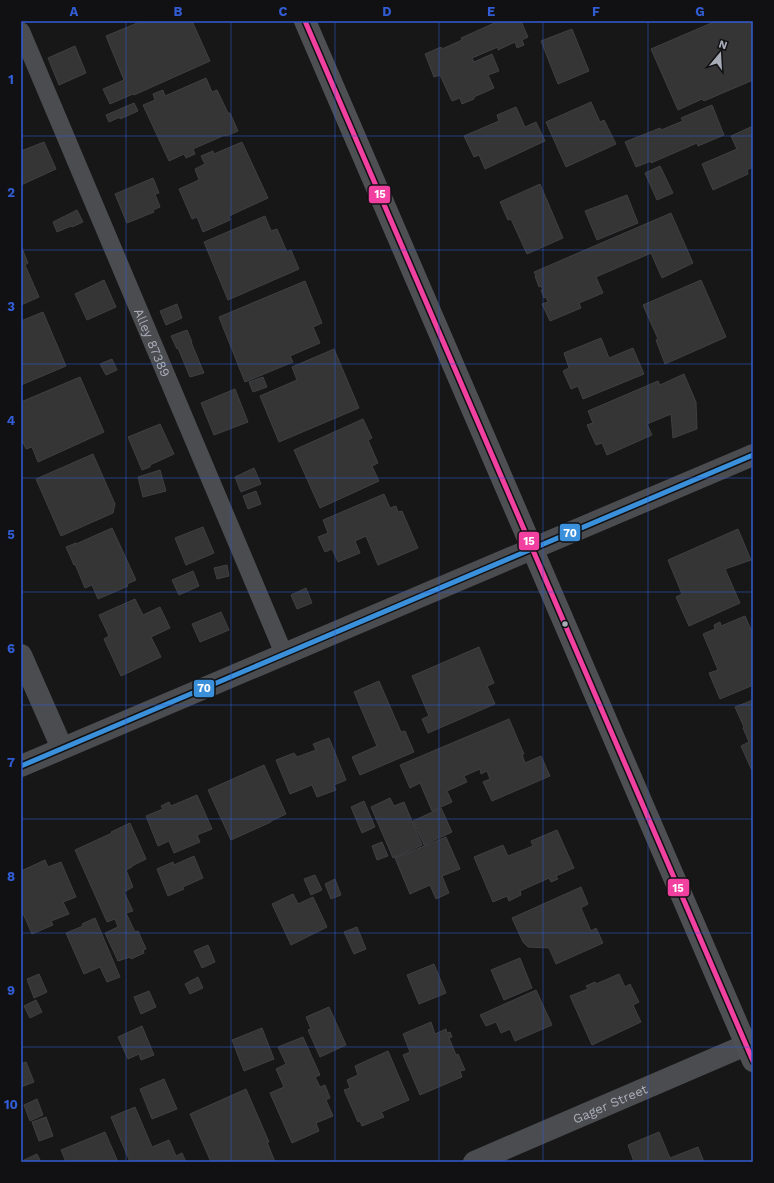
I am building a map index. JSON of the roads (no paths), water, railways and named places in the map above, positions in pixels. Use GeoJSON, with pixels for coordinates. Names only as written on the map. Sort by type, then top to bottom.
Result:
{"type":"FeatureCollection","features":[{"type":"Feature","properties":{"kind":"main road"},"geometry":{"type":"LineString","coordinates":[[305,21],[749,1053]]}},
{"type":"Feature","properties":{"kind":"street"},"geometry":{"type":"LineString","coordinates":[[21,766],[753,455]]}},
{"type":"Feature","properties":{"kind":"street"},"geometry":{"type":"LineString","coordinates":[[21,655],[62,748]]}},
{"type":"Feature","properties":{"kind":"street","name":"Gager Street"},"geometry":{"type":"LineString","coordinates":[[474,1162],[749,1053]]}},
{"type":"Feature","properties":{"kind":"lane","name":"Alley 87389"},"geometry":{"type":"LineString","coordinates":[[21,31],[284,654]]}}]}
